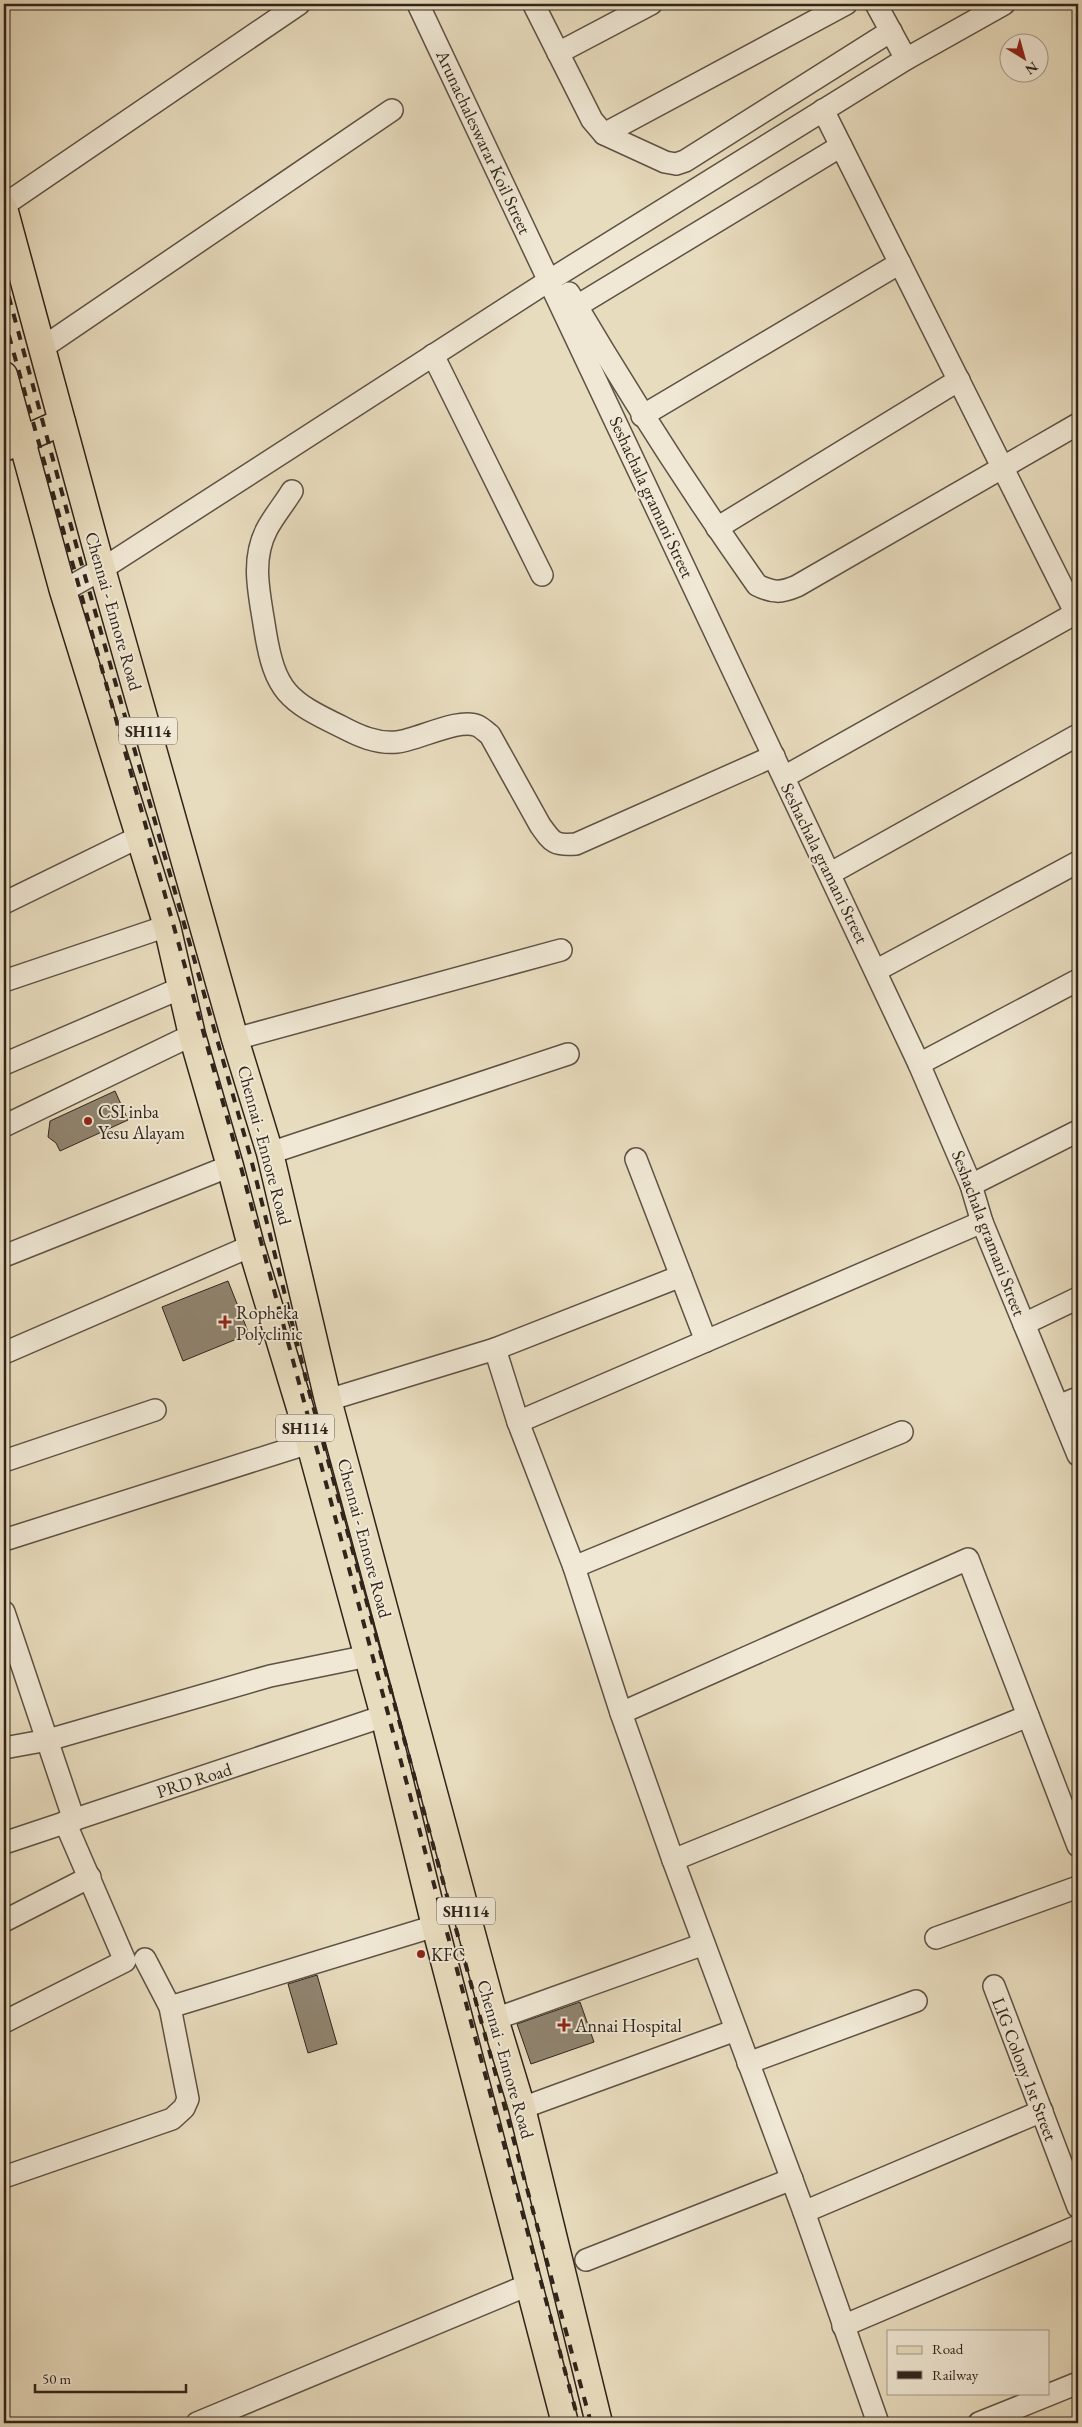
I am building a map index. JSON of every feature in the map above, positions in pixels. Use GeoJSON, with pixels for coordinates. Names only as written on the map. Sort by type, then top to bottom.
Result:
{"type":"FeatureCollection","features":[{"type":"Feature","properties":{"kind":"main road","name":"Chennai - Ennore Road"},"geometry":{"type":"LineString","coordinates":[[4,207],[102,569],[235,1039],[270,1153],[328,1400],[495,2019],[522,2108],[599,2423]]}},
{"type":"Feature","properties":{"kind":"main road","name":"Chennai - Ennore Road"},"geometry":{"type":"LineString","coordinates":[[4,375],[13,443],[63,591],[167,926],[192,1034],[368,1656],[435,1926],[565,2423]]}},
{"type":"Feature","properties":{"kind":"main road"},"geometry":{"type":"LineString","coordinates":[[13,443],[62,422]]}},
{"type":"Feature","properties":{"kind":"street"},"geometry":{"type":"LineString","coordinates":[[4,207],[299,4]]}},
{"type":"Feature","properties":{"kind":"street","name":"Arunachaleswarar Koil Street"},"geometry":{"type":"LineString","coordinates":[[418,4],[554,278]]}},
{"type":"Feature","properties":{"kind":"street"},"geometry":{"type":"LineString","coordinates":[[540,4],[535,7],[592,120],[604,134],[665,162],[676,164],[685,161],[891,31]]}},
{"type":"Feature","properties":{"kind":"street"},"geometry":{"type":"LineString","coordinates":[[558,53],[651,4]]}},
{"type":"Feature","properties":{"kind":"street"},"geometry":{"type":"LineString","coordinates":[[604,134],[846,4]]}},
{"type":"Feature","properties":{"kind":"street"},"geometry":{"type":"LineString","coordinates":[[876,4],[906,59]]}},
{"type":"Feature","properties":{"kind":"street"},"geometry":{"type":"LineString","coordinates":[[63,591],[102,569],[433,355],[823,110],[906,59],[1004,4]]}},
{"type":"Feature","properties":{"kind":"street"},"geometry":{"type":"LineString","coordinates":[[42,348],[392,110]]}},
{"type":"Feature","properties":{"kind":"street"},"geometry":{"type":"LineString","coordinates":[[784,777],[1077,615],[823,110]]}},
{"type":"Feature","properties":{"kind":"street"},"geometry":{"type":"LineString","coordinates":[[577,306],[841,146]]}},
{"type":"Feature","properties":{"kind":"street"},"geometry":{"type":"LineString","coordinates":[[642,416],[900,263]]}},
{"type":"Feature","properties":{"kind":"street"},"geometry":{"type":"LineString","coordinates":[[554,278],[577,306],[642,416],[757,585],[779,593],[797,586],[1002,466],[1078,424]]}},
{"type":"Feature","properties":{"kind":"street","name":"Seshachala gramani Street"},"geometry":{"type":"LineString","coordinates":[[554,278],[774,756],[831,873],[919,1064],[971,1185],[982,1222],[1078,1455]]}},
{"type":"Feature","properties":{"kind":"street"},"geometry":{"type":"LineString","coordinates":[[433,355],[542,575]]}},
{"type":"Feature","properties":{"kind":"street"},"geometry":{"type":"LineString","coordinates":[[717,528],[959,380]]}},
{"type":"Feature","properties":{"kind":"street"},"geometry":{"type":"LineString","coordinates":[[292,491],[267,530],[258,552],[257,572],[270,658],[277,677],[302,708],[358,735],[376,741],[397,742],[462,724],[477,725],[490,735],[540,824],[550,838],[560,845],[576,844],[774,756]]}},
{"type":"Feature","properties":{"kind":"street"},"geometry":{"type":"LineString","coordinates":[[831,873],[1078,735]]}},
{"type":"Feature","properties":{"kind":"street"},"geometry":{"type":"LineString","coordinates":[[4,903],[140,837]]}},
{"type":"Feature","properties":{"kind":"street"},"geometry":{"type":"LineString","coordinates":[[876,970],[1078,862]]}},
{"type":"Feature","properties":{"kind":"street"},"geometry":{"type":"LineString","coordinates":[[4,981],[167,926]]}},
{"type":"Feature","properties":{"kind":"street"},"geometry":{"type":"LineString","coordinates":[[235,1039],[561,950]]}},
{"type":"Feature","properties":{"kind":"street"},"geometry":{"type":"LineString","coordinates":[[919,1064],[1078,980]]}},
{"type":"Feature","properties":{"kind":"street"},"geometry":{"type":"LineString","coordinates":[[4,1064],[181,988]]}},
{"type":"Feature","properties":{"kind":"street"},"geometry":{"type":"LineString","coordinates":[[4,1126],[192,1034]]}},
{"type":"Feature","properties":{"kind":"street"},"geometry":{"type":"LineString","coordinates":[[270,1153],[568,1054]]}},
{"type":"Feature","properties":{"kind":"street"},"geometry":{"type":"LineString","coordinates":[[971,1185],[1078,1131]]}},
{"type":"Feature","properties":{"kind":"street"},"geometry":{"type":"LineString","coordinates":[[636,1159],[706,1340]]}},
{"type":"Feature","properties":{"kind":"street"},"geometry":{"type":"LineString","coordinates":[[4,1256],[230,1166]]}},
{"type":"Feature","properties":{"kind":"street"},"geometry":{"type":"LineString","coordinates":[[518,1422],[982,1222]]}},
{"type":"Feature","properties":{"kind":"street"},"geometry":{"type":"LineString","coordinates":[[4,1353],[251,1246]]}},
{"type":"Feature","properties":{"kind":"street"},"geometry":{"type":"LineString","coordinates":[[328,1400],[495,1349],[681,1276]]}},
{"type":"Feature","properties":{"kind":"street"},"geometry":{"type":"LineString","coordinates":[[1024,1324],[1078,1298]]}},
{"type":"Feature","properties":{"kind":"street"},"geometry":{"type":"LineString","coordinates":[[495,1349],[518,1422],[574,1567],[620,1713],[804,2212],[878,2423]]}},
{"type":"Feature","properties":{"kind":"street"},"geometry":{"type":"LineString","coordinates":[[1058,1406],[1078,1398]]}},
{"type":"Feature","properties":{"kind":"street"},"geometry":{"type":"LineString","coordinates":[[4,1461],[155,1410]]}},
{"type":"Feature","properties":{"kind":"street"},"geometry":{"type":"LineString","coordinates":[[574,1567],[902,1432]]}},
{"type":"Feature","properties":{"kind":"street"},"geometry":{"type":"LineString","coordinates":[[4,1540],[309,1443]]}},
{"type":"Feature","properties":{"kind":"street"},"geometry":{"type":"LineString","coordinates":[[620,1713],[968,1559],[1078,1846]]}},
{"type":"Feature","properties":{"kind":"street"},"geometry":{"type":"LineString","coordinates":[[4,1612],[9,1639],[48,1740],[69,1821],[125,1961],[4,2022]]}},
{"type":"Feature","properties":{"kind":"street"},"geometry":{"type":"LineString","coordinates":[[4,1748],[48,1740],[270,1676],[368,1656]]}},
{"type":"Feature","properties":{"kind":"street","name":"PRD Road"},"geometry":{"type":"LineString","coordinates":[[4,1843],[384,1716]]}},
{"type":"Feature","properties":{"kind":"street"},"geometry":{"type":"LineString","coordinates":[[673,1860],[1028,1716]]}},
{"type":"Feature","properties":{"kind":"street"},"geometry":{"type":"LineString","coordinates":[[4,1921],[90,1877]]}},
{"type":"Feature","properties":{"kind":"street"},"geometry":{"type":"LineString","coordinates":[[936,1938],[1078,1887]]}},
{"type":"Feature","properties":{"kind":"street"},"geometry":{"type":"LineString","coordinates":[[170,2007],[435,1926]]}},
{"type":"Feature","properties":{"kind":"street"},"geometry":{"type":"LineString","coordinates":[[495,2019],[704,1944]]}},
{"type":"Feature","properties":{"kind":"street"},"geometry":{"type":"LineString","coordinates":[[4,2177],[172,2119],[184,2108],[188,2099],[170,2007],[145,1959]]}},
{"type":"Feature","properties":{"kind":"street","name":"LIG Colony 1st Street"},"geometry":{"type":"LineString","coordinates":[[994,1986],[1078,2207]]}},
{"type":"Feature","properties":{"kind":"street"},"geometry":{"type":"LineString","coordinates":[[748,2063],[916,2001]]}},
{"type":"Feature","properties":{"kind":"street"},"geometry":{"type":"LineString","coordinates":[[522,2108],[736,2030]]}},
{"type":"Feature","properties":{"kind":"street"},"geometry":{"type":"LineString","coordinates":[[804,2212],[1042,2111]]}},
{"type":"Feature","properties":{"kind":"street"},"geometry":{"type":"LineString","coordinates":[[586,2260],[792,2180]]}},
{"type":"Feature","properties":{"kind":"street"},"geometry":{"type":"LineString","coordinates":[[843,2326],[1078,2226]]}},
{"type":"Feature","properties":{"kind":"street"},"geometry":{"type":"LineString","coordinates":[[197,2423],[528,2285]]}},
{"type":"Feature","properties":{"kind":"street"},"geometry":{"type":"LineString","coordinates":[[1050,2394],[1078,2382]]}},
{"type":"Feature","properties":{"kind":"street"},"geometry":{"type":"LineString","coordinates":[[979,2423],[1049,2394]]}},
{"type":"Feature","properties":{"kind":"building","name":"CSI inba Yesu Alayam"},"geometry":{"type":"Polygon","coordinates":[[[115,1091],[128,1120],[60,1151],[56,1143],[48,1137],[50,1121],[115,1091]]]}},
{"type":"Feature","properties":{"kind":"building"},"geometry":{"type":"Polygon","coordinates":[[[228,1281],[249,1334],[183,1361],[162,1307],[228,1281]]]}},
{"type":"Feature","properties":{"kind":"building"},"geometry":{"type":"Polygon","coordinates":[[[317,1975],[337,2044],[308,2053],[288,1984],[317,1975]]]}},
{"type":"Feature","properties":{"kind":"building"},"geometry":{"type":"Polygon","coordinates":[[[580,2002],[594,2042],[531,2064],[517,2024],[580,2002]]]}},
{"type":"Feature","properties":{"kind":"railway"},"geometry":{"type":"LineString","coordinates":[[4,279],[77,548],[250,1155],[309,1391],[591,2423]]}},
{"type":"Feature","properties":{"kind":"railway"},"geometry":{"type":"LineString","coordinates":[[4,318],[239,1160],[579,2423]]}},
{"type":"Feature","properties":{"kind":"place","name":"CSI inba Yesu Alayam"},"geometry":{"type":"Point","coordinates":[88,1121]}},
{"type":"Feature","properties":{"kind":"place","name":"Ropheka Polyclinic"},"geometry":{"type":"Point","coordinates":[225,1322]}},
{"type":"Feature","properties":{"kind":"place","name":"KFC"},"geometry":{"type":"Point","coordinates":[421,1954]}},
{"type":"Feature","properties":{"kind":"place","name":"Annai Hospital"},"geometry":{"type":"Point","coordinates":[564,2025]}}]}
